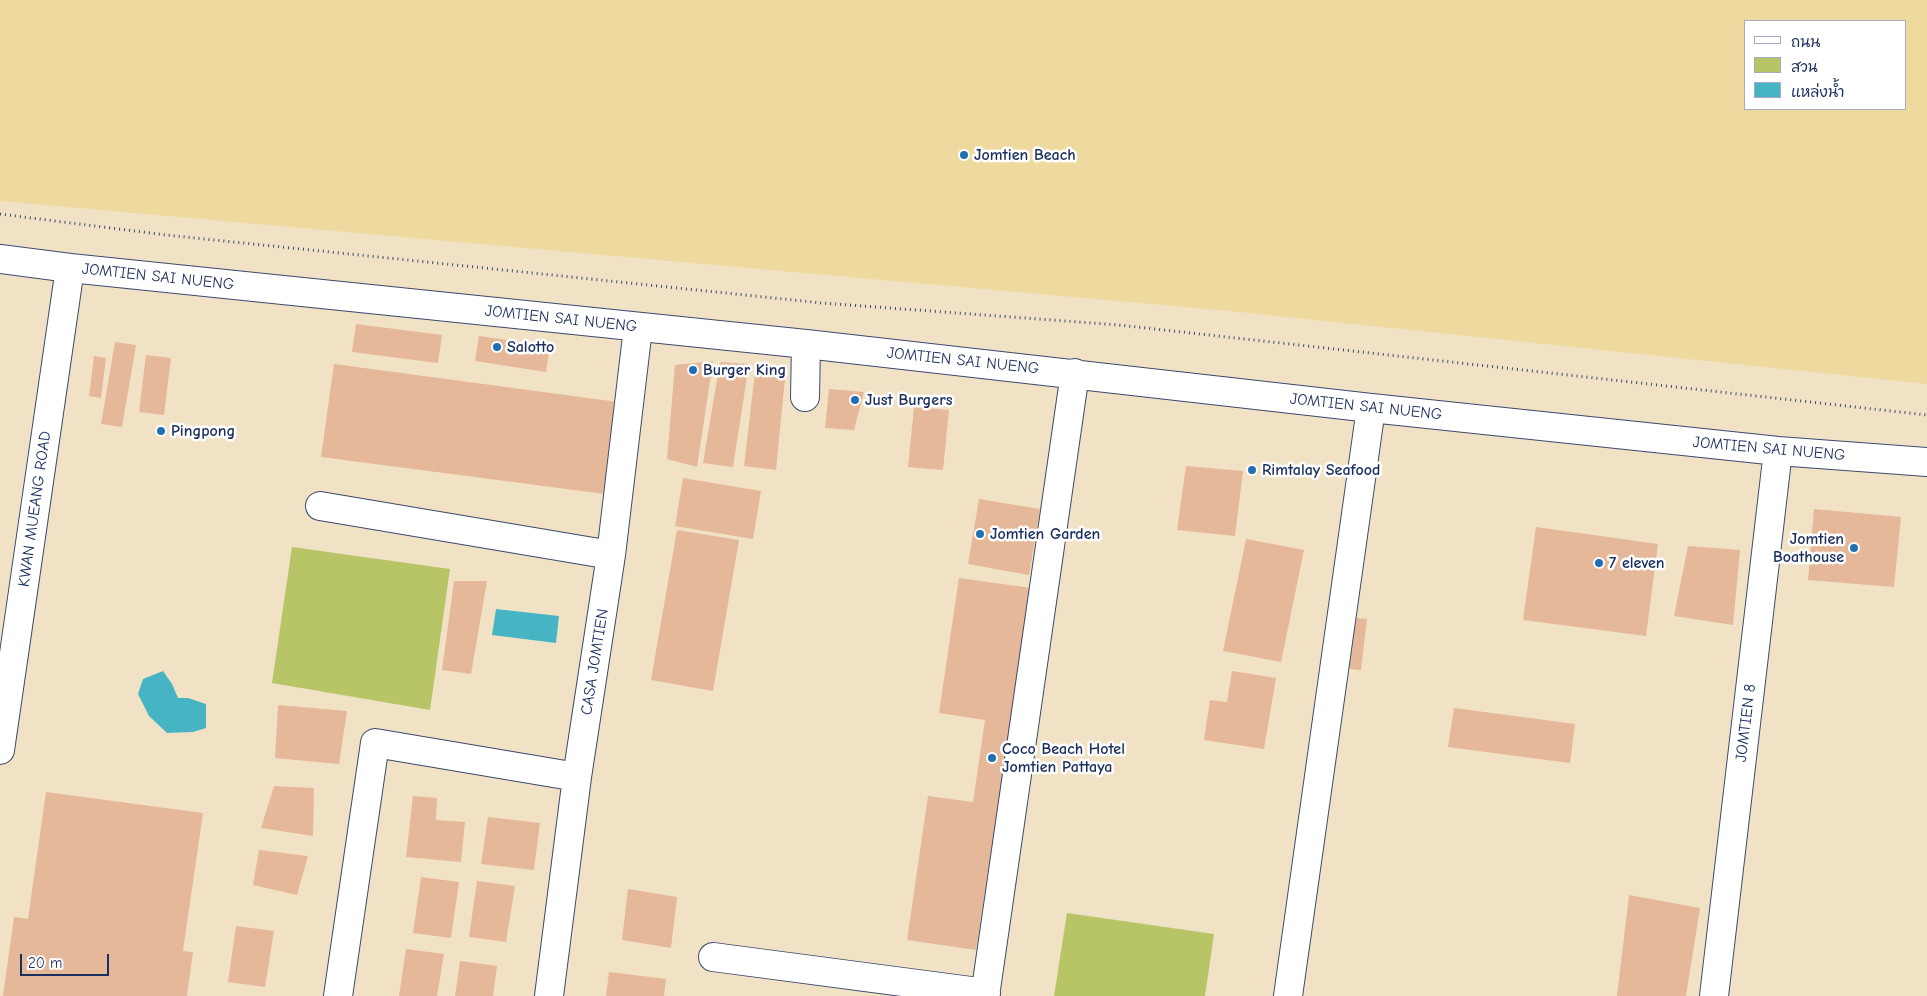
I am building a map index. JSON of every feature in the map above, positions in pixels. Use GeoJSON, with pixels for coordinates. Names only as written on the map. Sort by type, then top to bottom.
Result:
{"type":"FeatureCollection","features":[{"type":"Feature","properties":{"kind":"street","name":"JOMTIEN SAI NUENG"},"geometry":{"type":"LineString","coordinates":[[0,259],[70,268],[1075,373],[1371,408],[1778,451],[1927,462]]}},
{"type":"Feature","properties":{"kind":"street","name":"KWAN MUEANG ROAD"},"geometry":{"type":"LineString","coordinates":[[0,750],[70,268]]}},
{"type":"Feature","properties":{"kind":"street","name":"CASA JOMTIEN"},"geometry":{"type":"LineString","coordinates":[[549,996],[577,777],[611,555],[638,328]]}},
{"type":"Feature","properties":{"kind":"street"},"geometry":{"type":"LineString","coordinates":[[805,398],[806,344]]}},
{"type":"Feature","properties":{"kind":"street"},"geometry":{"type":"LineString","coordinates":[[713,958],[986,994],[1075,373]]}},
{"type":"Feature","properties":{"kind":"street"},"geometry":{"type":"LineString","coordinates":[[1288,996],[1371,408]]}},
{"type":"Feature","properties":{"kind":"street","name":"JOMTIEN 8"},"geometry":{"type":"LineString","coordinates":[[1714,996],[1778,451]]}},
{"type":"Feature","properties":{"kind":"street"},"geometry":{"type":"LineString","coordinates":[[320,506],[611,555]]}},
{"type":"Feature","properties":{"kind":"street"},"geometry":{"type":"LineString","coordinates":[[338,996],[375,743],[577,777]]}},
{"type":"Feature","properties":{"kind":"path"},"geometry":{"type":"LineString","coordinates":[[0,214],[166,235],[822,303],[1128,326],[1927,415]]}},
{"type":"Feature","properties":{"kind":"green space"},"geometry":{"type":"Polygon","coordinates":[[[292,547],[450,569],[430,710],[272,683],[292,547]]]}},
{"type":"Feature","properties":{"kind":"green space"},"geometry":{"type":"Polygon","coordinates":[[[1067,913],[1214,934],[1205,996],[1054,996],[1067,913]]]}},
{"type":"Feature","properties":{"kind":"sand","name":"Jomtien Beach"},"geometry":{"type":"Polygon","coordinates":[[[0,0],[1927,0],[1927,384],[1229,311],[0,201],[0,0]]]}},
{"type":"Feature","properties":{"kind":"water"},"geometry":{"type":"Polygon","coordinates":[[[496,609],[559,616],[556,643],[492,635],[496,609]]]}},
{"type":"Feature","properties":{"kind":"water"},"geometry":{"type":"Polygon","coordinates":[[[163,671],[172,684],[178,698],[188,698],[206,704],[206,728],[193,732],[167,733],[149,716],[138,694],[143,679],[163,671]]]}},
{"type":"Feature","properties":{"kind":"building"},"geometry":{"type":"Polygon","coordinates":[[[356,324],[442,335],[438,363],[352,352],[356,324]]]}},
{"type":"Feature","properties":{"kind":"building"},"geometry":{"type":"Polygon","coordinates":[[[479,336],[550,346],[546,372],[475,361],[479,336]]]}},
{"type":"Feature","properties":{"kind":"building"},"geometry":{"type":"Polygon","coordinates":[[[115,342],[136,345],[122,427],[101,424],[115,342]]]}},
{"type":"Feature","properties":{"kind":"building"},"geometry":{"type":"Polygon","coordinates":[[[146,355],[171,358],[164,415],[139,412],[146,355]]]}},
{"type":"Feature","properties":{"kind":"building"},"geometry":{"type":"Polygon","coordinates":[[[94,356],[106,358],[101,398],[89,396],[94,356]]]}},
{"type":"Feature","properties":{"kind":"building"},"geometry":{"type":"Polygon","coordinates":[[[713,361],[697,467],[667,459],[675,365],[713,361]]]}},
{"type":"Feature","properties":{"kind":"building"},"geometry":{"type":"Polygon","coordinates":[[[720,362],[749,364],[733,467],[703,463],[720,362]]]}},
{"type":"Feature","properties":{"kind":"building"},"geometry":{"type":"Polygon","coordinates":[[[334,364],[618,402],[605,494],[321,457],[334,364]]]}},
{"type":"Feature","properties":{"kind":"building"},"geometry":{"type":"Polygon","coordinates":[[[756,364],[786,368],[776,470],[744,466],[756,364]]]}},
{"type":"Feature","properties":{"kind":"building"},"geometry":{"type":"Polygon","coordinates":[[[829,389],[864,392],[854,430],[825,428],[829,389]]]}},
{"type":"Feature","properties":{"kind":"building"},"geometry":{"type":"Polygon","coordinates":[[[914,407],[949,410],[943,470],[908,467],[914,407]]]}},
{"type":"Feature","properties":{"kind":"building"},"geometry":{"type":"Polygon","coordinates":[[[1186,466],[1243,471],[1235,536],[1177,530],[1186,466]]]}},
{"type":"Feature","properties":{"kind":"building"},"geometry":{"type":"Polygon","coordinates":[[[683,478],[761,491],[753,539],[675,526],[683,478]]]}},
{"type":"Feature","properties":{"kind":"building"},"geometry":{"type":"Polygon","coordinates":[[[979,499],[1040,509],[1029,575],[968,564],[979,499]]]}},
{"type":"Feature","properties":{"kind":"building","name":"Jomtien Boathouse"},"geometry":{"type":"Polygon","coordinates":[[[1814,509],[1901,517],[1894,587],[1808,580],[1814,509]]]}},
{"type":"Feature","properties":{"kind":"building"},"geometry":{"type":"Polygon","coordinates":[[[1536,527],[1658,544],[1646,636],[1523,620],[1536,527]]]}},
{"type":"Feature","properties":{"kind":"building"},"geometry":{"type":"Polygon","coordinates":[[[677,530],[739,540],[713,691],[651,680],[677,530]]]}},
{"type":"Feature","properties":{"kind":"building"},"geometry":{"type":"Polygon","coordinates":[[[1246,539],[1304,550],[1281,662],[1223,651],[1246,539]]]}},
{"type":"Feature","properties":{"kind":"building"},"geometry":{"type":"Polygon","coordinates":[[[1688,546],[1740,550],[1733,625],[1674,616],[1688,546]]]}},
{"type":"Feature","properties":{"kind":"building","name":"Coco Beach Hotel Jomtien Pattaya"},"geometry":{"type":"Polygon","coordinates":[[[959,578],[1031,588],[976,950],[907,940],[928,796],[973,802],[985,720],[939,713],[959,578]]]}},
{"type":"Feature","properties":{"kind":"building"},"geometry":{"type":"Polygon","coordinates":[[[454,581],[487,581],[471,674],[442,670],[454,581]]]}},
{"type":"Feature","properties":{"kind":"building"},"geometry":{"type":"Polygon","coordinates":[[[1346,617],[1367,619],[1361,670],[1339,668],[1346,617]]]}},
{"type":"Feature","properties":{"kind":"building"},"geometry":{"type":"Polygon","coordinates":[[[1232,671],[1276,678],[1264,749],[1204,740],[1210,700],[1227,702],[1232,671]]]}},
{"type":"Feature","properties":{"kind":"building"},"geometry":{"type":"Polygon","coordinates":[[[278,705],[347,711],[339,764],[275,758],[278,705]]]}},
{"type":"Feature","properties":{"kind":"building"},"geometry":{"type":"Polygon","coordinates":[[[1454,708],[1575,724],[1570,763],[1448,747],[1454,708]]]}},
{"type":"Feature","properties":{"kind":"building"},"geometry":{"type":"Polygon","coordinates":[[[274,786],[314,788],[313,836],[261,828],[274,786]]]}},
{"type":"Feature","properties":{"kind":"building"},"geometry":{"type":"Polygon","coordinates":[[[46,792],[203,813],[183,951],[193,952],[187,996],[3,996],[14,917],[28,919],[46,792]]]}},
{"type":"Feature","properties":{"kind":"building"},"geometry":{"type":"Polygon","coordinates":[[[413,796],[437,798],[436,820],[465,822],[461,862],[406,857],[413,796]]]}},
{"type":"Feature","properties":{"kind":"building"},"geometry":{"type":"Polygon","coordinates":[[[488,817],[540,823],[534,870],[481,864],[488,817]]]}},
{"type":"Feature","properties":{"kind":"building"},"geometry":{"type":"Polygon","coordinates":[[[259,850],[308,856],[297,895],[253,885],[259,850]]]}},
{"type":"Feature","properties":{"kind":"building"},"geometry":{"type":"Polygon","coordinates":[[[421,877],[459,882],[451,938],[413,933],[421,877]]]}},
{"type":"Feature","properties":{"kind":"building"},"geometry":{"type":"Polygon","coordinates":[[[477,881],[515,886],[506,942],[469,937],[477,881]]]}},
{"type":"Feature","properties":{"kind":"building"},"geometry":{"type":"Polygon","coordinates":[[[628,889],[677,897],[671,948],[622,940],[628,889]]]}},
{"type":"Feature","properties":{"kind":"building"},"geometry":{"type":"Polygon","coordinates":[[[1629,895],[1700,908],[1686,996],[1617,996],[1629,895]]]}},
{"type":"Feature","properties":{"kind":"building"},"geometry":{"type":"Polygon","coordinates":[[[236,926],[274,931],[265,987],[228,982],[236,926]]]}},
{"type":"Feature","properties":{"kind":"building"},"geometry":{"type":"Polygon","coordinates":[[[406,949],[444,954],[437,996],[399,996],[406,949]]]}},
{"type":"Feature","properties":{"kind":"building"},"geometry":{"type":"Polygon","coordinates":[[[460,961],[497,966],[493,996],[455,996],[460,961]]]}},
{"type":"Feature","properties":{"kind":"building"},"geometry":{"type":"Polygon","coordinates":[[[609,972],[666,979],[664,996],[606,996],[609,972]]]}},
{"type":"Feature","properties":{"kind":"place","name":"Jomtien Beach"},"geometry":{"type":"Point","coordinates":[964,155]}},
{"type":"Feature","properties":{"kind":"place","name":"Salotto"},"geometry":{"type":"Point","coordinates":[497,347]}},
{"type":"Feature","properties":{"kind":"place","name":"Burger King"},"geometry":{"type":"Point","coordinates":[693,370]}},
{"type":"Feature","properties":{"kind":"place","name":"Just Burgers"},"geometry":{"type":"Point","coordinates":[855,400]}},
{"type":"Feature","properties":{"kind":"place","name":"Pingpong"},"geometry":{"type":"Point","coordinates":[161,431]}},
{"type":"Feature","properties":{"kind":"place","name":"Rimtalay Seafood"},"geometry":{"type":"Point","coordinates":[1252,470]}},
{"type":"Feature","properties":{"kind":"place","name":"Jomtien Garden"},"geometry":{"type":"Point","coordinates":[980,534]}},
{"type":"Feature","properties":{"kind":"place","name":"Jomtien Boathouse"},"geometry":{"type":"Point","coordinates":[1854,548]}},
{"type":"Feature","properties":{"kind":"place","name":"7 eleven"},"geometry":{"type":"Point","coordinates":[1599,563]}},
{"type":"Feature","properties":{"kind":"place","name":"Coco Beach Hotel Jomtien Pattaya"},"geometry":{"type":"Point","coordinates":[992,758]}}]}
